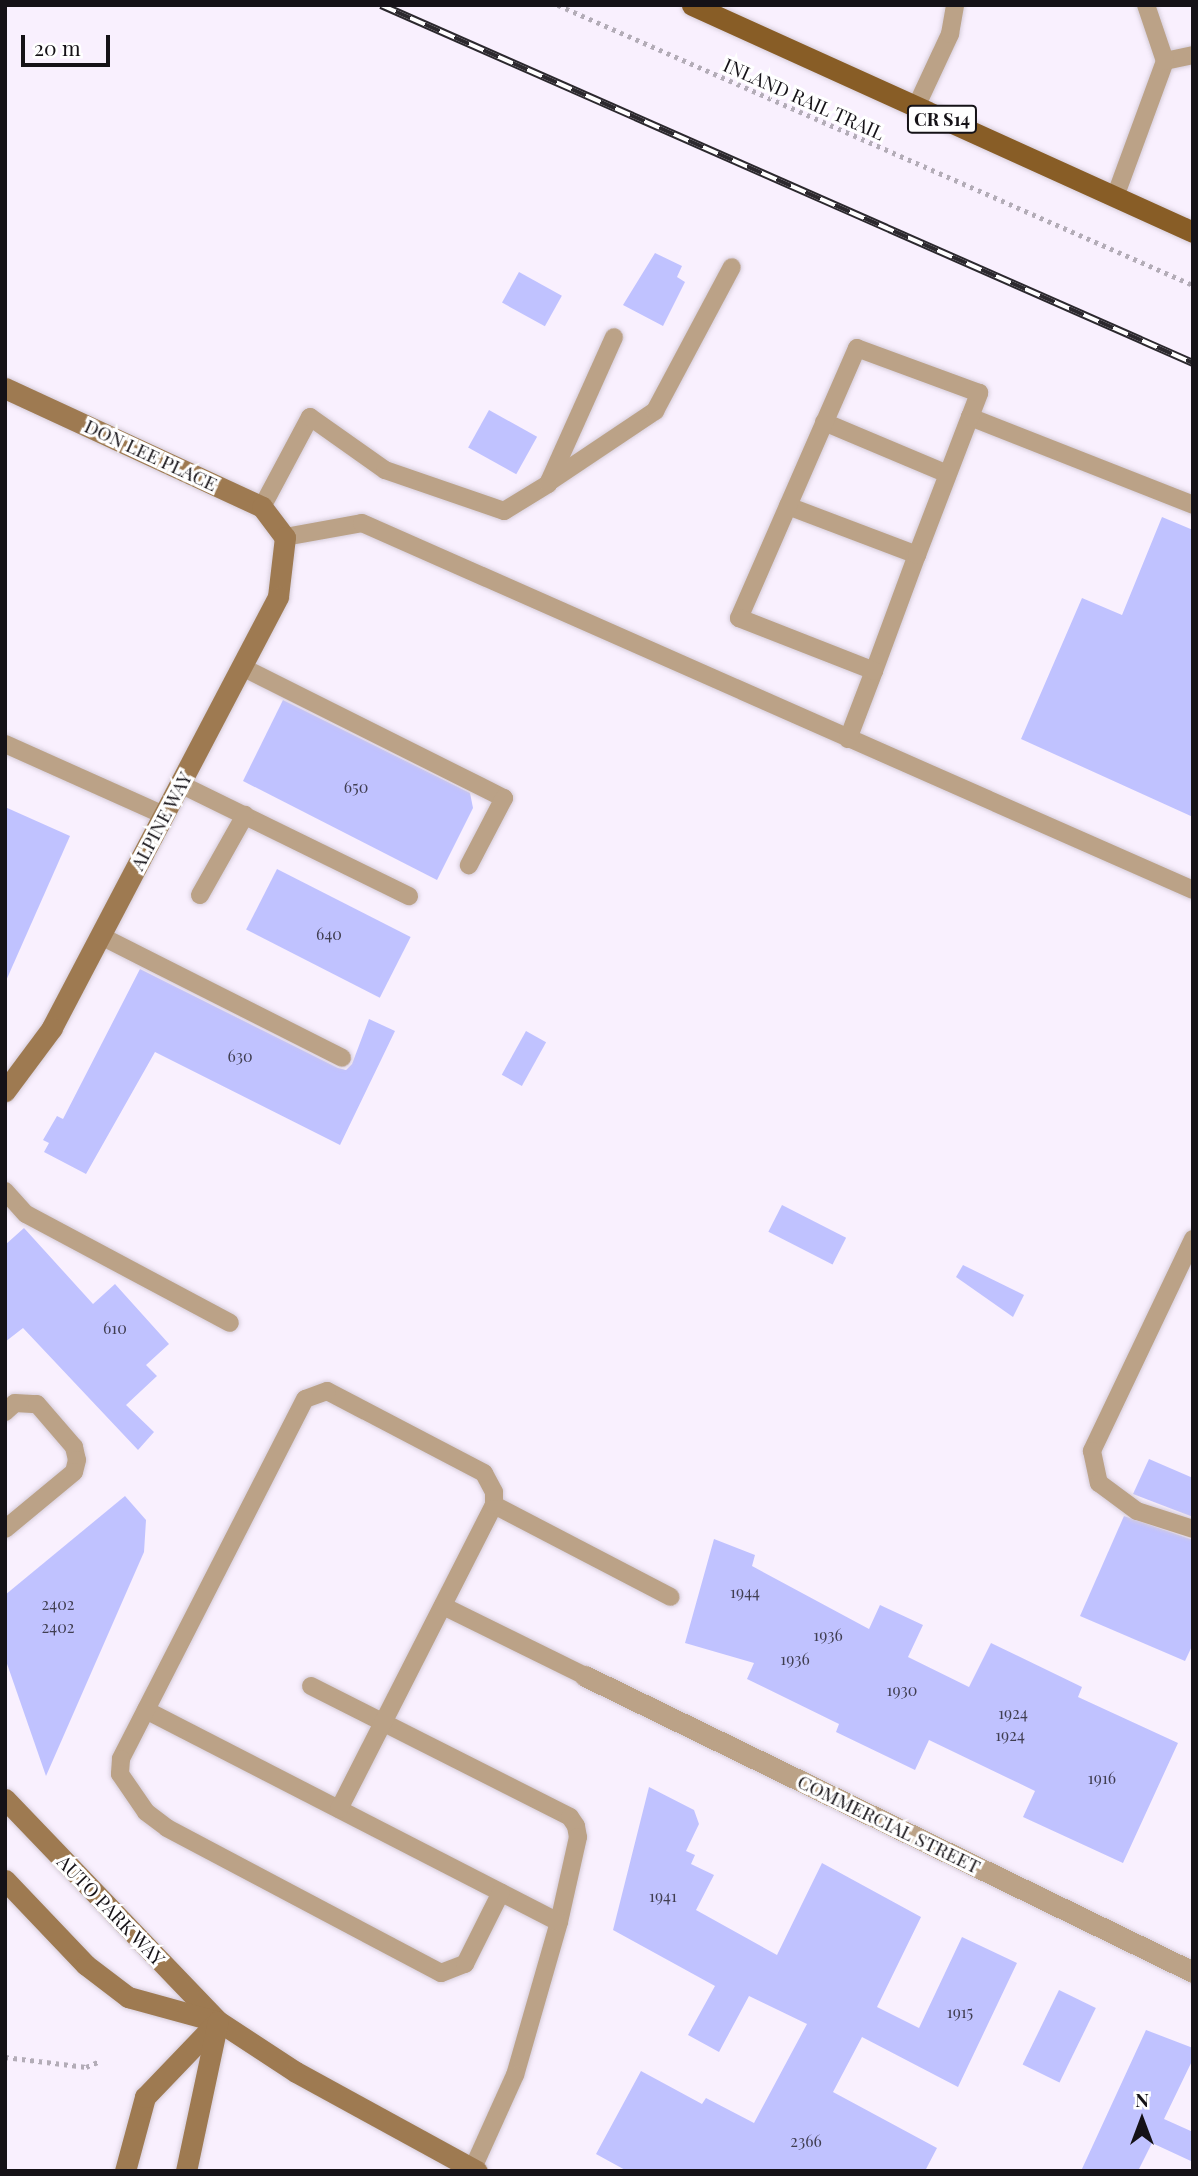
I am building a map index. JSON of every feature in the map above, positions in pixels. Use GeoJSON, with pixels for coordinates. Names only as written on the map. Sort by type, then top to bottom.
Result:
{"type":"FeatureCollection","features":[{"type":"Feature","properties":{"kind":"main road","name":"CR S14"},"geometry":{"type":"LineString","coordinates":[[691,5],[1193,232]]}},
{"type":"Feature","properties":{"kind":"main road","name":"DON LEE PLACE"},"geometry":{"type":"LineString","coordinates":[[5,388],[262,507],[285,537]]}},
{"type":"Feature","properties":{"kind":"main road","name":"ALPINE WAY"},"geometry":{"type":"LineString","coordinates":[[7,1086],[52,1028],[278,597],[285,537]]}},
{"type":"Feature","properties":{"kind":"main road","name":"AUTO PARK WAY"},"geometry":{"type":"LineString","coordinates":[[5,1799],[218,2021],[294,2071],[475,2169]]}},
{"type":"Feature","properties":{"kind":"main road","name":"AUTO PARK WAY"},"geometry":{"type":"LineString","coordinates":[[5,1880],[86,1965],[128,1997],[218,2021]]}},
{"type":"Feature","properties":{"kind":"main road"},"geometry":{"type":"LineString","coordinates":[[125,2171],[145,2097],[218,2021]]}},
{"type":"Feature","properties":{"kind":"main road"},"geometry":{"type":"LineString","coordinates":[[186,2171],[218,2021]]}},
{"type":"Feature","properties":{"kind":"street","name":"COMMERCIAL STREET"},"geometry":{"type":"LineString","coordinates":[[585,1676],[1193,1972]]}},
{"type":"Feature","properties":{"kind":"lane"},"geometry":{"type":"LineString","coordinates":[[916,107],[950,34],[955,5]]}},
{"type":"Feature","properties":{"kind":"lane"},"geometry":{"type":"LineString","coordinates":[[1115,197],[1165,61],[1146,5]]}},
{"type":"Feature","properties":{"kind":"lane"},"geometry":{"type":"LineString","coordinates":[[1165,61],[1193,55]]}},
{"type":"Feature","properties":{"kind":"lane"},"geometry":{"type":"LineString","coordinates":[[262,507],[310,417],[384,470],[503,511],[655,411],[732,267]]}},
{"type":"Feature","properties":{"kind":"lane"},"geometry":{"type":"LineString","coordinates":[[550,482],[614,337]]}},
{"type":"Feature","properties":{"kind":"lane"},"geometry":{"type":"LineString","coordinates":[[848,739],[874,671],[917,555],[979,393],[857,348],[739,618],[874,671]]}},
{"type":"Feature","properties":{"kind":"lane"},"geometry":{"type":"LineString","coordinates":[[970,417],[1193,505]]}},
{"type":"Feature","properties":{"kind":"lane"},"geometry":{"type":"LineString","coordinates":[[824,422],[948,474]]}},
{"type":"Feature","properties":{"kind":"lane"},"geometry":{"type":"LineString","coordinates":[[788,506],[917,555]]}},
{"type":"Feature","properties":{"kind":"lane"},"geometry":{"type":"LineString","coordinates":[[285,537],[362,523],[1193,890]]}},
{"type":"Feature","properties":{"kind":"lane"},"geometry":{"type":"LineString","coordinates":[[242,667],[504,798],[469,865]]}},
{"type":"Feature","properties":{"kind":"lane"},"geometry":{"type":"LineString","coordinates":[[5,744],[164,815]]}},
{"type":"Feature","properties":{"kind":"lane"},"geometry":{"type":"LineString","coordinates":[[180,784],[409,896]]}},
{"type":"Feature","properties":{"kind":"lane"},"geometry":{"type":"LineString","coordinates":[[200,895],[245,815]]}},
{"type":"Feature","properties":{"kind":"lane"},"geometry":{"type":"LineString","coordinates":[[101,936],[342,1058]]}},
{"type":"Feature","properties":{"kind":"lane"},"geometry":{"type":"LineString","coordinates":[[5,1192],[26,1214],[230,1323]]}},
{"type":"Feature","properties":{"kind":"lane"},"geometry":{"type":"LineString","coordinates":[[1193,1240],[1092,1451],[1099,1483],[1137,1511],[1193,1529]]}},
{"type":"Feature","properties":{"kind":"lane"},"geometry":{"type":"LineString","coordinates":[[340,1809],[494,1505],[494,1492],[484,1472],[327,1391],[315,1392],[305,1399],[121,1759],[120,1774],[146,1812],[167,1828],[441,1973],[465,1964],[501,1892]]}},
{"type":"Feature","properties":{"kind":"lane"},"geometry":{"type":"LineString","coordinates":[[5,1412],[15,1403],[37,1404],[74,1447],[77,1460],[74,1472],[5,1530]]}},
{"type":"Feature","properties":{"kind":"lane"},"geometry":{"type":"LineString","coordinates":[[494,1505],[671,1597]]}},
{"type":"Feature","properties":{"kind":"lane"},"geometry":{"type":"LineString","coordinates":[[443,1605],[585,1676]]}},
{"type":"Feature","properties":{"kind":"lane"},"geometry":{"type":"LineString","coordinates":[[311,1686],[569,1817],[578,1837],[559,1922],[515,2074],[475,2169]]}},
{"type":"Feature","properties":{"kind":"lane"},"geometry":{"type":"LineString","coordinates":[[146,1710],[559,1922]]}},
{"type":"Feature","properties":{"kind":"path","name":"INLAND RAIL TRAIL"},"geometry":{"type":"LineString","coordinates":[[558,5],[1193,285]]}},
{"type":"Feature","properties":{"kind":"path"},"geometry":{"type":"LineString","coordinates":[[5,2057],[86,2067],[98,2062]]}},
{"type":"Feature","properties":{"kind":"building"},"geometry":{"type":"Polygon","coordinates":[[[655,253],[682,266],[677,277],[685,282],[663,326],[623,305],[655,253]]]}},
{"type":"Feature","properties":{"kind":"building"},"geometry":{"type":"Polygon","coordinates":[[[519,272],[562,296],[545,326],[502,303],[519,272]]]}},
{"type":"Feature","properties":{"kind":"building"},"geometry":{"type":"Polygon","coordinates":[[[489,410],[537,437],[516,474],[468,448],[489,410]]]}},
{"type":"Feature","properties":{"kind":"building"},"geometry":{"type":"Polygon","coordinates":[[[1162,517],[1193,530],[1193,817],[1021,739],[1082,598],[1122,615],[1162,517]]]}},
{"type":"Feature","properties":{"kind":"building"},"geometry":{"type":"Polygon","coordinates":[[[283,700],[470,793],[473,808],[437,880],[243,781],[283,700]]]}},
{"type":"Feature","properties":{"kind":"building"},"geometry":{"type":"Polygon","coordinates":[[[5,807],[70,836],[5,983],[5,807]]]}},
{"type":"Feature","properties":{"kind":"building"},"geometry":{"type":"Polygon","coordinates":[[[277,869],[411,937],[380,998],[246,930],[277,869]]]}},
{"type":"Feature","properties":{"kind":"building"},"geometry":{"type":"Polygon","coordinates":[[[140,969],[346,1070],[352,1064],[369,1019],[395,1031],[340,1145],[155,1052],[86,1174],[44,1152],[49,1143],[43,1140],[57,1116],[63,1119],[140,969]]]}},
{"type":"Feature","properties":{"kind":"building"},"geometry":{"type":"Polygon","coordinates":[[[526,1031],[546,1042],[522,1086],[502,1075],[526,1031]]]}},
{"type":"Feature","properties":{"kind":"building"},"geometry":{"type":"Polygon","coordinates":[[[782,1205],[846,1238],[833,1264],[768,1232],[782,1205]]]}},
{"type":"Feature","properties":{"kind":"building"},"geometry":{"type":"Polygon","coordinates":[[[24,1228],[93,1304],[115,1284],[169,1344],[146,1365],[157,1376],[126,1405],[154,1432],[138,1450],[23,1328],[5,1342],[5,1245],[24,1228]]]}},
{"type":"Feature","properties":{"kind":"building"},"geometry":{"type":"Polygon","coordinates":[[[963,1265],[1024,1295],[1013,1317],[956,1277],[963,1265]]]}},
{"type":"Feature","properties":{"kind":"building"},"geometry":{"type":"Polygon","coordinates":[[[1149,1459],[1193,1478],[1193,1517],[1133,1494],[1149,1459]]]}},
{"type":"Feature","properties":{"kind":"building"},"geometry":{"type":"Polygon","coordinates":[[[125,1496],[146,1520],[144,1552],[46,1776],[5,1658],[5,1595],[125,1496]]]}},
{"type":"Feature","properties":{"kind":"building"},"geometry":{"type":"Polygon","coordinates":[[[1124,1516],[1193,1540],[1193,1644],[1185,1661],[1080,1616],[1124,1516]]]}},
{"type":"Feature","properties":{"kind":"building"},"geometry":{"type":"Polygon","coordinates":[[[714,1539],[755,1555],[752,1566],[869,1629],[880,1605],[923,1625],[908,1657],[969,1687],[991,1643],[1082,1687],[1078,1697],[1178,1743],[1123,1863],[1023,1817],[1035,1791],[929,1740],[915,1770],[836,1732],[839,1724],[747,1679],[754,1663],[685,1643],[714,1539]]]}},
{"type":"Feature","properties":{"kind":"building"},"geometry":{"type":"Polygon","coordinates":[[[649,1787],[694,1810],[699,1824],[686,1851],[695,1855],[691,1864],[714,1875],[696,1910],[777,1955],[822,1863],[921,1917],[877,2007],[919,2028],[962,1937],[1017,1963],[958,2087],[862,2037],[833,2092],[937,2148],[925,2171],[627,2171],[596,2154],[641,2071],[702,2104],[706,2098],[754,2123],[807,2024],[749,1996],[719,2052],[688,2035],[715,1986],[613,1930],[649,1787]]]}},
{"type":"Feature","properties":{"kind":"building"},"geometry":{"type":"Polygon","coordinates":[[[1059,1990],[1096,2008],[1059,2083],[1023,2065],[1059,1990]]]}},
{"type":"Feature","properties":{"kind":"building"},"geometry":{"type":"Polygon","coordinates":[[[1146,2030],[1193,2048],[1193,2059],[1164,2119],[1193,2132],[1193,2162],[1152,2143],[1138,2171],[1081,2171],[1146,2030]]]}},
{"type":"Feature","properties":{"kind":"railway"},"geometry":{"type":"LineString","coordinates":[[381,5],[1193,363]]}}]}
